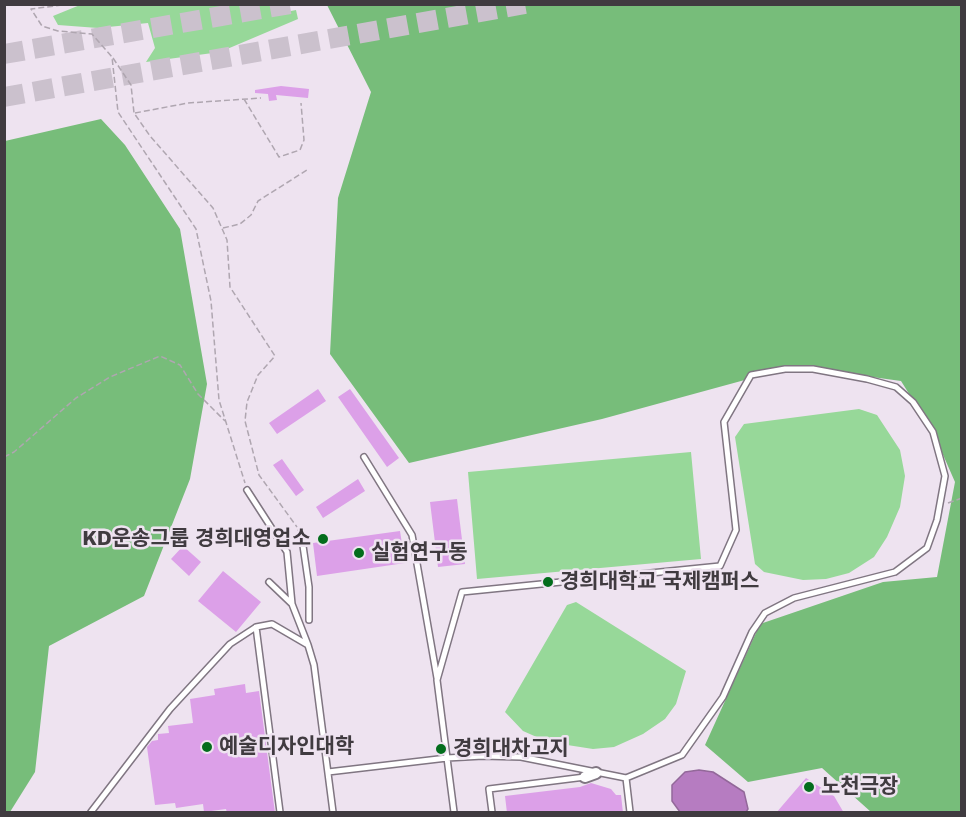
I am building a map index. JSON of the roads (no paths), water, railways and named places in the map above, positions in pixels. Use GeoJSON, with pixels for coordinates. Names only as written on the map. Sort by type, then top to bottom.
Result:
{"type":"FeatureCollection","features":[{"type":"Feature","properties":{"kind":"street"},"geometry":{"type":"LineString","coordinates":[[585,777],[596,773]]}},
{"type":"Feature","properties":{"kind":"lane"},"geometry":{"type":"LineString","coordinates":[[328,772],[483,756],[521,757],[626,778],[682,755],[723,697],[752,632],[765,613],[794,598],[895,572],[927,548],[940,506],[945,476],[933,432],[913,402],[896,387],[813,369],[785,369],[751,375],[723,422],[736,530],[720,566],[462,592],[437,680]]}},
{"type":"Feature","properties":{"kind":"lane"},"geometry":{"type":"LineString","coordinates":[[364,457],[412,535],[437,680],[454,813]]}},
{"type":"Feature","properties":{"kind":"lane"},"geometry":{"type":"LineString","coordinates":[[247,490],[287,552],[292,604],[314,665],[333,813]]}},
{"type":"Feature","properties":{"kind":"lane"},"geometry":{"type":"LineString","coordinates":[[301,532],[309,587],[309,620]]}},
{"type":"Feature","properties":{"kind":"lane"},"geometry":{"type":"LineString","coordinates":[[268,582],[292,604]]}},
{"type":"Feature","properties":{"kind":"lane"},"geometry":{"type":"LineString","coordinates":[[91,813],[170,709],[230,644],[256,627],[272,624],[308,645]]}},
{"type":"Feature","properties":{"kind":"lane"},"geometry":{"type":"LineString","coordinates":[[256,627],[280,813]]}},
{"type":"Feature","properties":{"kind":"lane"},"geometry":{"type":"LineString","coordinates":[[492,813],[489,789],[585,777]]}},
{"type":"Feature","properties":{"kind":"lane"},"geometry":{"type":"LineString","coordinates":[[626,778],[630,813]]}},
{"type":"Feature","properties":{"kind":"tunnel"},"geometry":{"type":"LineString","coordinates":[[4,54],[290,4]]}},
{"type":"Feature","properties":{"kind":"tunnel"},"geometry":{"type":"LineString","coordinates":[[4,97],[525,4]]}},
{"type":"Feature","properties":{"kind":"place","name":"KD운송그룹 경희대영업소"},"geometry":{"type":"Point","coordinates":[323,539]}},
{"type":"Feature","properties":{"kind":"place","name":"실험연구동"},"geometry":{"type":"Point","coordinates":[359,553]}},
{"type":"Feature","properties":{"kind":"place","name":"경희대학교 국제캠퍼스"},"geometry":{"type":"Point","coordinates":[548,582]}},
{"type":"Feature","properties":{"kind":"place","name":"예술디자인대학"},"geometry":{"type":"Point","coordinates":[207,747]}},
{"type":"Feature","properties":{"kind":"place","name":"경희대차고지"},"geometry":{"type":"Point","coordinates":[441,749]}},
{"type":"Feature","properties":{"kind":"place","name":"노천극장"},"geometry":{"type":"Point","coordinates":[809,787]}}]}
